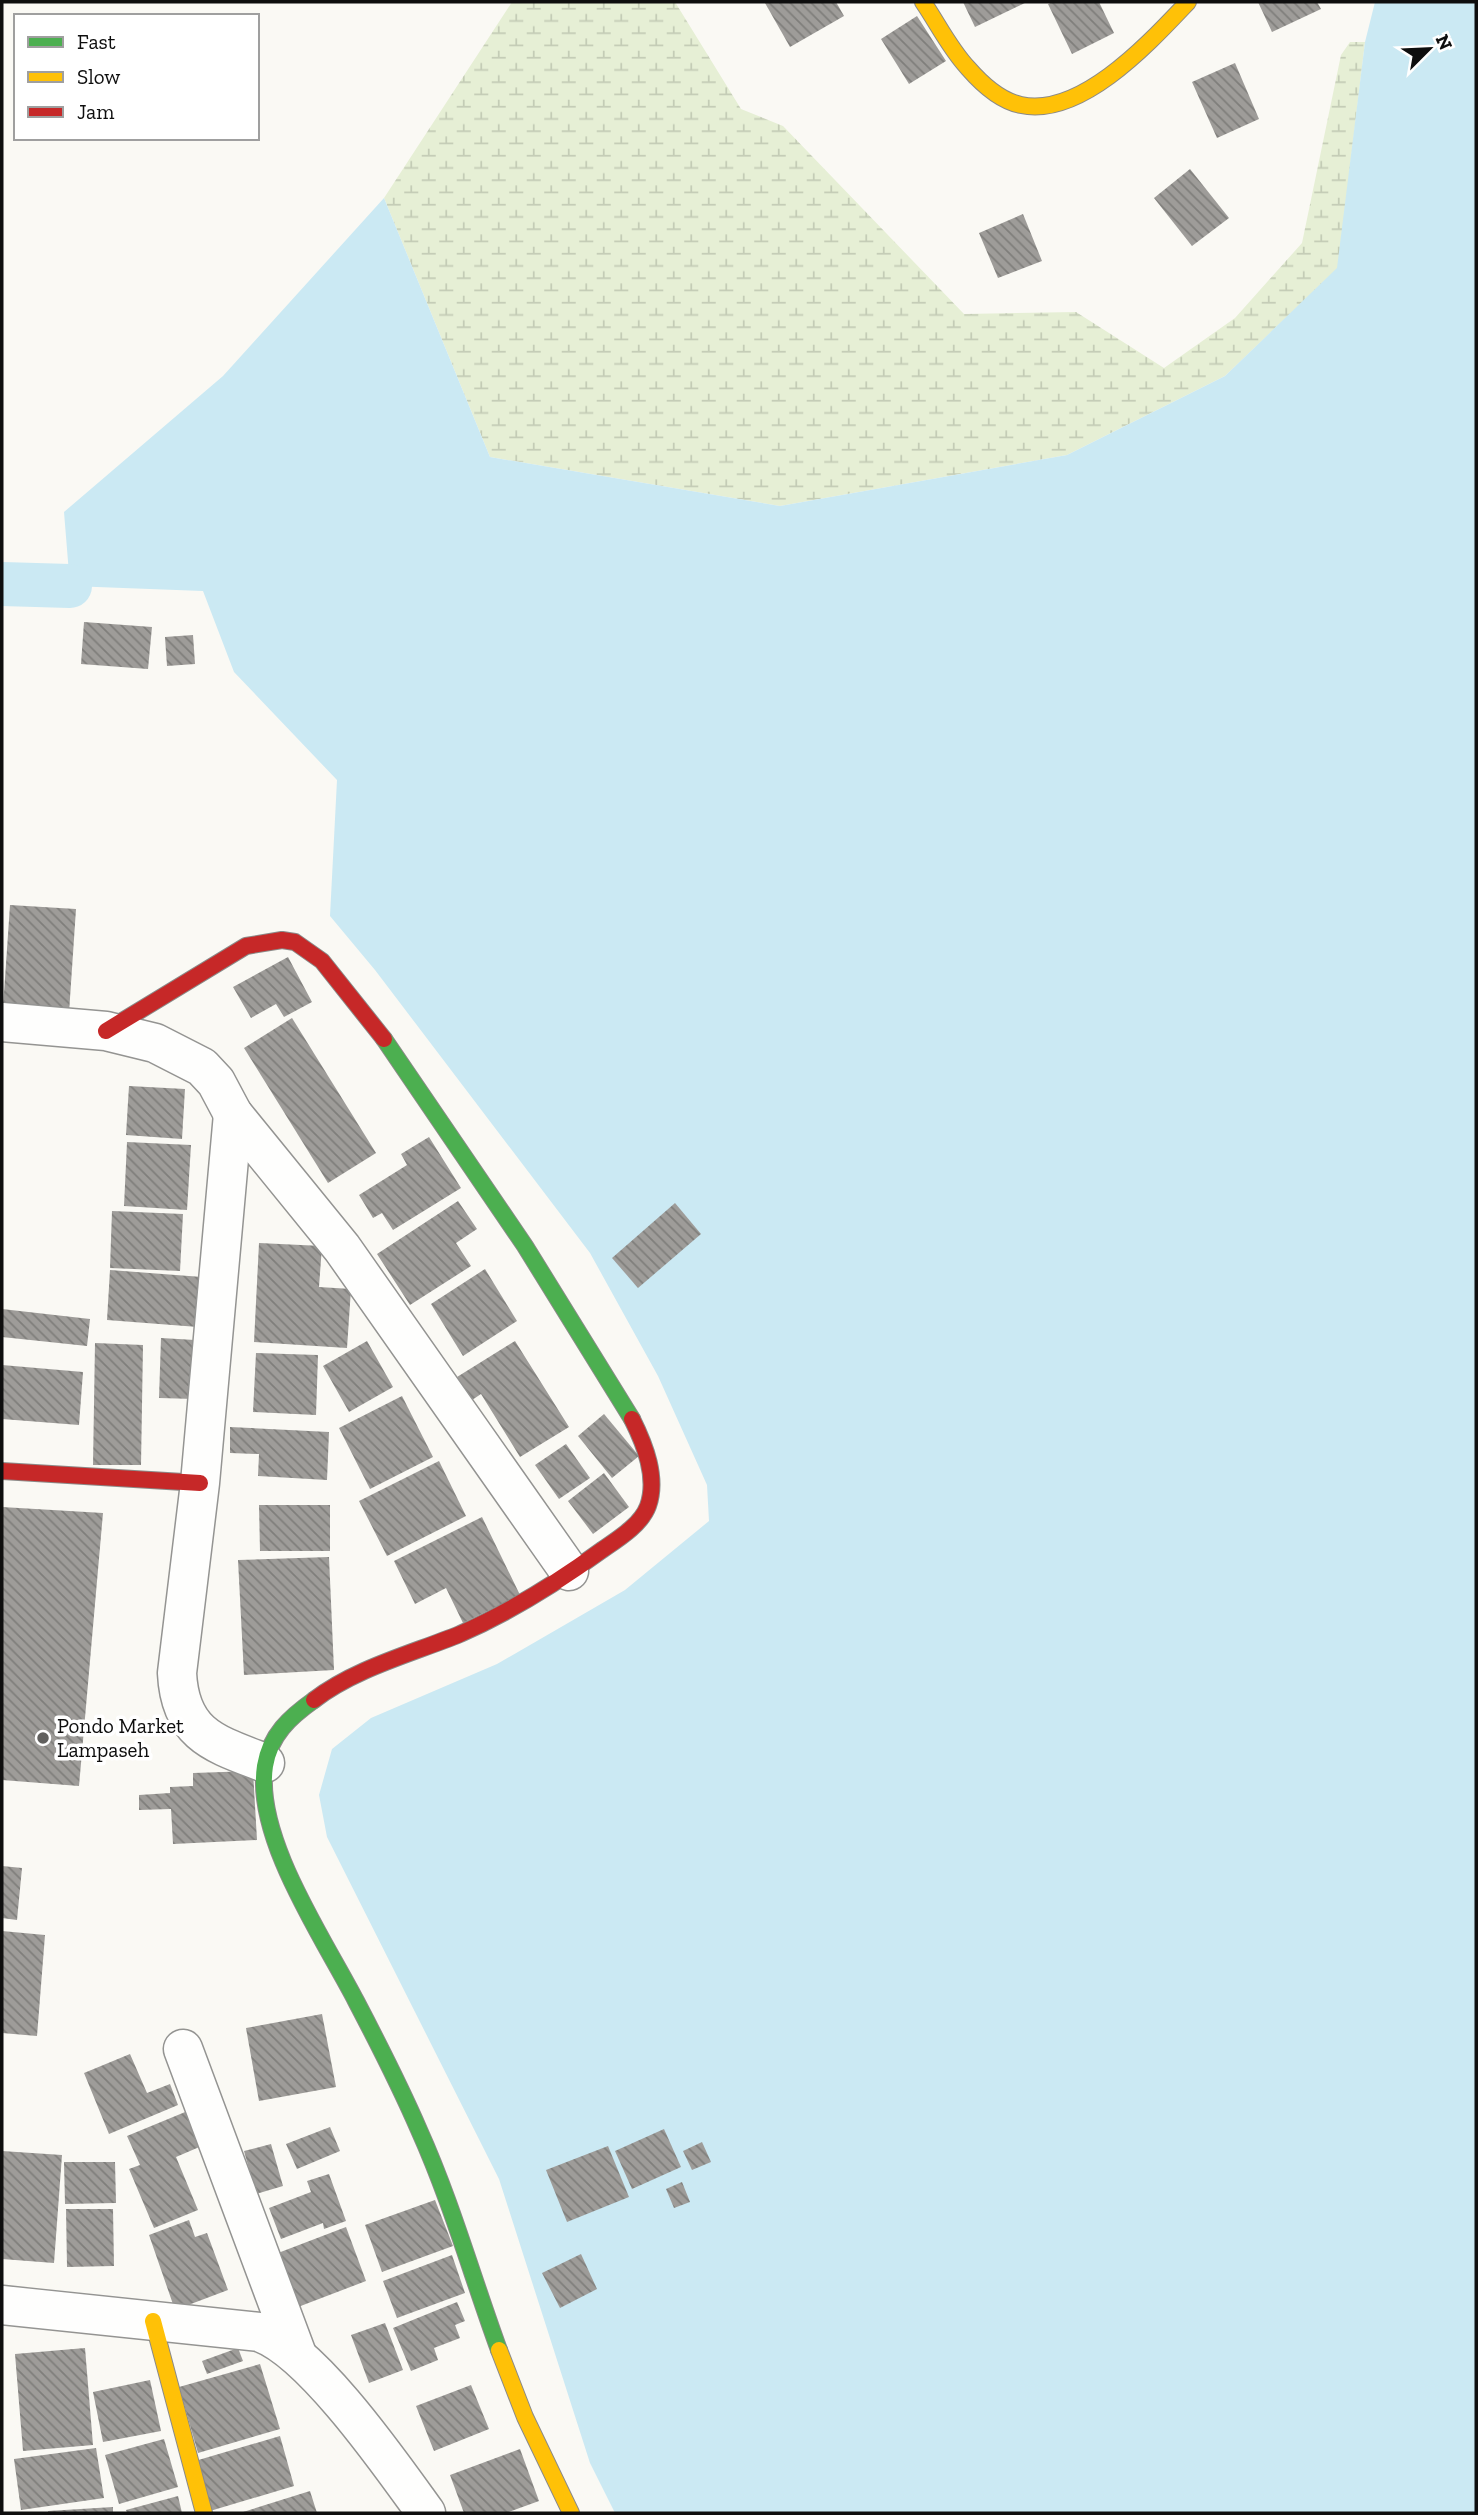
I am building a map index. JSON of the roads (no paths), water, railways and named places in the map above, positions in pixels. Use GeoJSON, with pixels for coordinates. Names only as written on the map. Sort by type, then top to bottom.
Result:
{"type":"FeatureCollection","features":[{"type":"Feature","properties":{"kind":"street"},"geometry":{"type":"LineString","coordinates":[[923,2],[975,76],[1021,105],[1040,107],[1069,99],[1093,84],[1145,47],[1188,2]]}},
{"type":"Feature","properties":{"kind":"street"},"geometry":{"type":"LineString","coordinates":[[106,1031],[246,946],[272,939],[301,944],[314,954],[368,1016],[538,1263],[628,1413],[647,1456],[652,1492],[643,1515],[569,1572],[484,1623],[333,1687],[307,1703],[273,1740],[265,1763],[269,1803],[286,1860],[407,2103],[439,2177],[518,2402],[571,2513]]}},
{"type":"Feature","properties":{"kind":"street"},"geometry":{"type":"LineString","coordinates":[[2,1022],[106,1031],[155,1043],[202,1067],[216,1082],[233,1114],[342,1248],[569,1572]]}},
{"type":"Feature","properties":{"kind":"street"},"geometry":{"type":"LineString","coordinates":[[233,1114],[200,1483],[177,1673],[178,1689],[191,1724],[212,1742],[265,1763]]}},
{"type":"Feature","properties":{"kind":"street"},"geometry":{"type":"LineString","coordinates":[[2,1471],[200,1483]]}},
{"type":"Feature","properties":{"kind":"street"},"geometry":{"type":"LineString","coordinates":[[183,2049],[296,2353]]}},
{"type":"Feature","properties":{"kind":"street"},"geometry":{"type":"LineString","coordinates":[[2,2305],[259,2332],[296,2353],[321,2378],[426,2513]]}},
{"type":"Feature","properties":{"kind":"street"},"geometry":{"type":"LineString","coordinates":[[153,2321],[204,2513]]}},
{"type":"Feature","properties":{"kind":"water"},"geometry":{"type":"Polygon","coordinates":[[[1375,2],[1476,2],[1476,2513],[615,2513],[590,2463],[499,2179],[327,1837],[319,1795],[332,1749],[371,1718],[497,1664],[625,1590],[709,1521],[707,1485],[658,1376],[590,1253],[375,970],[330,916],[337,780],[234,672],[203,591],[70,586],[64,512],[223,376],[384,198],[490,457],[780,506],[1067,455],[1225,376],[1337,268],[1365,42],[1375,2]]]}},
{"type":"Feature","properties":{"kind":"waterway"},"geometry":{"type":"LineString","coordinates":[[2,584],[70,586]]}},
{"type":"Feature","properties":{"kind":"place","name":"Pondo Market Lampaseh"},"geometry":{"type":"Point","coordinates":[43,1738]}}]}
